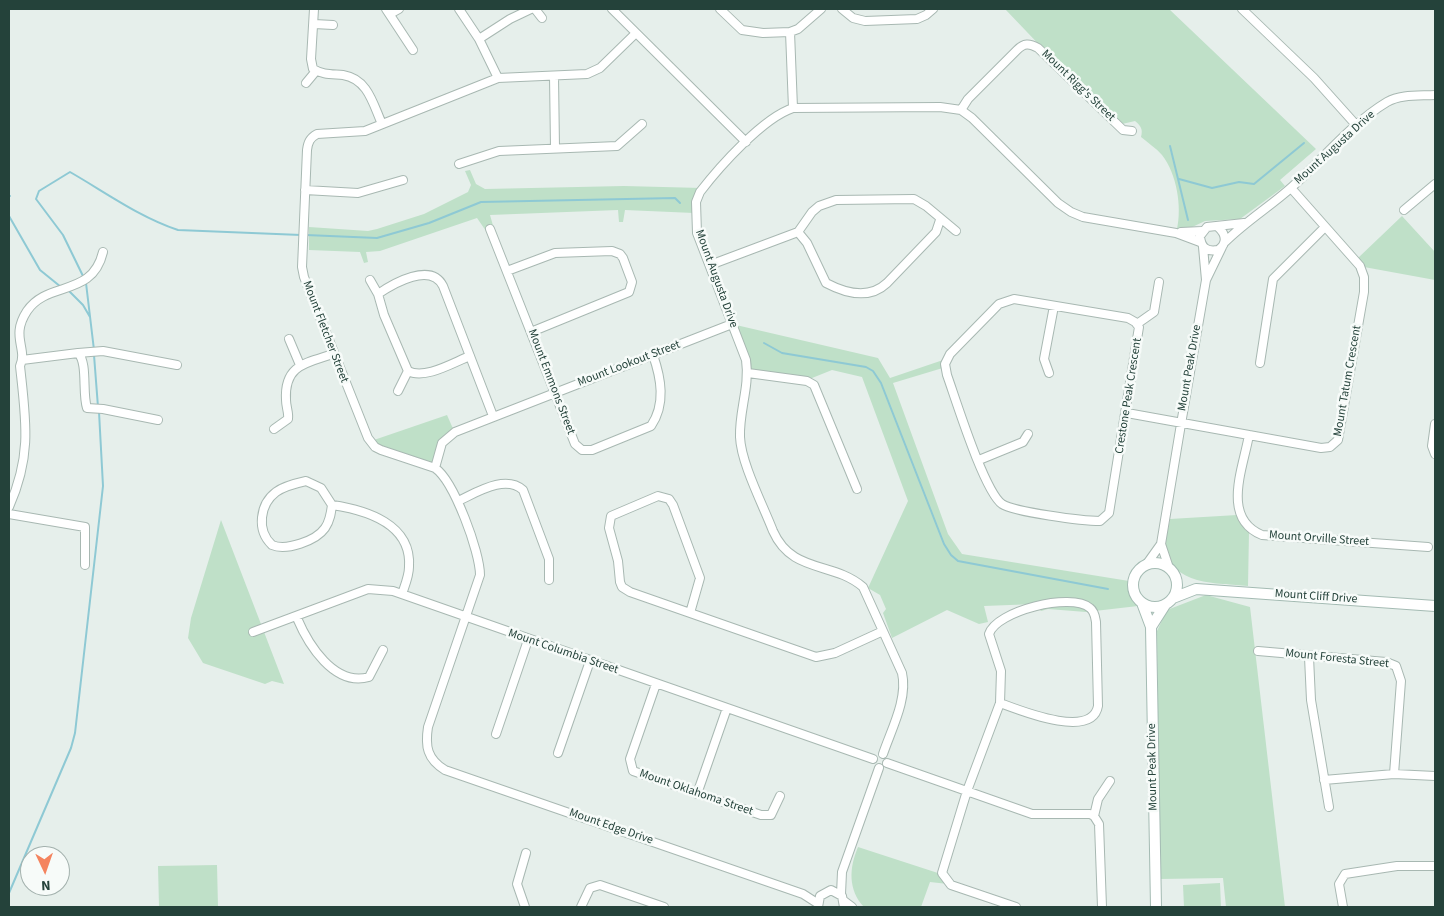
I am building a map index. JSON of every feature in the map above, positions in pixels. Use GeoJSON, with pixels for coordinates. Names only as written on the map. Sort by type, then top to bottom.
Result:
{"type":"FeatureCollection","features":[{"type":"Feature","properties":{"kind":"street"},"geometry":{"type":"LineString","coordinates":[[314,9],[311,64],[316,71],[323,74],[350,77],[362,83],[382,124]]}},
{"type":"Feature","properties":{"kind":"street"},"geometry":{"type":"LineString","coordinates":[[399,9],[388,12],[413,50]]}},
{"type":"Feature","properties":{"kind":"street"},"geometry":{"type":"LineString","coordinates":[[459,9],[479,39],[498,78]]}},
{"type":"Feature","properties":{"kind":"street"},"geometry":{"type":"LineString","coordinates":[[479,39],[510,19],[533,9],[542,18]]}},
{"type":"Feature","properties":{"kind":"street"},"geometry":{"type":"LineString","coordinates":[[612,9],[746,142]]}},
{"type":"Feature","properties":{"kind":"street"},"geometry":{"type":"LineString","coordinates":[[720,9],[742,30],[763,33],[790,32],[798,29],[821,9]]}},
{"type":"Feature","properties":{"kind":"street"},"geometry":{"type":"LineString","coordinates":[[842,9],[853,18],[865,21],[918,19],[933,9]]}},
{"type":"Feature","properties":{"kind":"street"},"geometry":{"type":"LineString","coordinates":[[1242,9],[1314,78],[1357,126]]}},
{"type":"Feature","properties":{"kind":"street"},"geometry":{"type":"LineString","coordinates":[[314,24],[333,25]]}},
{"type":"Feature","properties":{"kind":"street"},"geometry":{"type":"LineString","coordinates":[[790,32],[793,108]]}},
{"type":"Feature","properties":{"kind":"street","name":"Mount Fletcher Street"},"geometry":{"type":"LineString","coordinates":[[427,751],[428,727],[480,575],[480,567],[458,501],[444,475],[434,468],[381,450],[372,444],[360,424],[304,277],[303,237],[307,146],[313,136],[317,134],[357,133],[498,78],[594,72],[636,33]]}},
{"type":"Feature","properties":{"kind":"street","name":"Mount Rigg's Street"},"geometry":{"type":"LineString","coordinates":[[961,110],[968,99],[1022,45],[1028,44],[1038,48],[1123,130],[1132,131]]}},
{"type":"Feature","properties":{"kind":"street"},"geometry":{"type":"LineString","coordinates":[[306,83],[316,71]]}},
{"type":"Feature","properties":{"kind":"street"},"geometry":{"type":"LineString","coordinates":[[554,76],[555,148]]}},
{"type":"Feature","properties":{"kind":"street","name":"Mount Augusta Drive"},"geometry":{"type":"LineString","coordinates":[[1224,244],[1244,224],[1291,188],[1357,126],[1387,102],[1399,97],[1435,95]]}},
{"type":"Feature","properties":{"kind":"street","name":"Mount Augusta Drive"},"geometry":{"type":"LineString","coordinates":[[883,754],[902,698],[904,685],[900,668],[866,591],[858,582],[799,560],[790,555],[778,543],[743,452],[741,423],[748,373],[745,355],[696,229],[698,197],[704,187],[770,119],[793,108],[940,107],[961,110]]}},
{"type":"Feature","properties":{"kind":"street"},"geometry":{"type":"LineString","coordinates":[[961,110],[972,118],[1058,203],[1071,212],[1083,217],[1176,233],[1202,244],[1212,252],[1224,244],[1225,236],[1218,227]]}},
{"type":"Feature","properties":{"kind":"street"},"geometry":{"type":"LineString","coordinates":[[458,164],[499,151],[617,146],[642,124]]}},
{"type":"Feature","properties":{"kind":"street"},"geometry":{"type":"LineString","coordinates":[[305,190],[358,193],[403,180]]}},
{"type":"Feature","properties":{"kind":"street"},"geometry":{"type":"LineString","coordinates":[[1404,210],[1435,184]]}},
{"type":"Feature","properties":{"kind":"street","name":"Mount Tatum Crescent"},"geometry":{"type":"LineString","coordinates":[[1127,414],[1321,448],[1330,447],[1338,440],[1364,292],[1364,277],[1360,266],[1291,188]]}},
{"type":"Feature","properties":{"kind":"street"},"geometry":{"type":"LineString","coordinates":[[710,265],[798,232],[812,212],[819,206],[836,200],[914,199],[926,206],[956,232]]}},
{"type":"Feature","properties":{"kind":"street"},"geometry":{"type":"LineString","coordinates":[[798,232],[807,243],[826,283],[845,291],[866,293],[880,290],[936,232],[940,220]]}},
{"type":"Feature","properties":{"kind":"street"},"geometry":{"type":"LineString","coordinates":[[1176,233],[1202,231],[1207,227],[1244,224]]}},
{"type":"Feature","properties":{"kind":"street"},"geometry":{"type":"LineString","coordinates":[[1260,363],[1273,279],[1325,227]]}},
{"type":"Feature","properties":{"kind":"street","name":"Mount Emmons Street"},"geometry":{"type":"LineString","coordinates":[[490,229],[575,444],[582,450],[592,450],[651,426],[658,409],[661,377],[654,355]]}},
{"type":"Feature","properties":{"kind":"street","name":"Mount Peak Drive"},"geometry":{"type":"LineString","coordinates":[[1156,907],[1151,627],[1142,603],[1134,592],[1133,580],[1139,569],[1146,565],[1161,544],[1206,280],[1202,231]]}},
{"type":"Feature","properties":{"kind":"street","name":"Mount Peak Drive"},"geometry":{"type":"LineString","coordinates":[[1206,280],[1224,244]]}},
{"type":"Feature","properties":{"kind":"street"},"geometry":{"type":"LineString","coordinates":[[508,271],[560,252],[612,251],[620,254],[623,258],[632,282],[629,292],[532,332]]}},
{"type":"Feature","properties":{"kind":"street"},"geometry":{"type":"LineString","coordinates":[[9,506],[20,482],[25,453],[26,428],[20,366],[22,360],[18,339],[19,328],[29,308],[38,300],[89,278],[98,270],[103,252]]}},
{"type":"Feature","properties":{"kind":"street"},"geometry":{"type":"LineString","coordinates":[[378,294],[395,284],[423,274],[437,277],[443,286],[493,416]]}},
{"type":"Feature","properties":{"kind":"street"},"geometry":{"type":"LineString","coordinates":[[370,280],[378,294],[384,316],[408,371],[413,374],[424,373],[470,356]]}},
{"type":"Feature","properties":{"kind":"street"},"geometry":{"type":"LineString","coordinates":[[1137,324],[1154,312],[1159,282]]}},
{"type":"Feature","properties":{"kind":"street","name":"Crestone Peak Crescent"},"geometry":{"type":"LineString","coordinates":[[1014,299],[1054,306],[1128,318],[1137,324],[1139,332],[1127,414],[1109,512],[1100,521],[1009,508],[995,497],[946,375],[945,364],[947,358],[1001,302],[1014,299]]}},
{"type":"Feature","properties":{"kind":"street"},"geometry":{"type":"LineString","coordinates":[[1049,374],[1044,359],[1054,306]]}},
{"type":"Feature","properties":{"kind":"street","name":"Mount Lookout Street"},"geometry":{"type":"LineString","coordinates":[[434,468],[439,450],[446,438],[455,432],[732,324]]}},
{"type":"Feature","properties":{"kind":"street"},"geometry":{"type":"LineString","coordinates":[[289,339],[300,365]]}},
{"type":"Feature","properties":{"kind":"street"},"geometry":{"type":"LineString","coordinates":[[22,360],[103,351],[177,365]]}},
{"type":"Feature","properties":{"kind":"street"},"geometry":{"type":"LineString","coordinates":[[78,353],[83,360],[87,408],[103,409],[158,420]]}},
{"type":"Feature","properties":{"kind":"street"},"geometry":{"type":"LineString","coordinates":[[274,429],[288,419],[287,384],[291,374],[300,365],[333,354]]}},
{"type":"Feature","properties":{"kind":"street"},"geometry":{"type":"LineString","coordinates":[[398,391],[408,371]]}},
{"type":"Feature","properties":{"kind":"street"},"geometry":{"type":"LineString","coordinates":[[748,373],[807,381],[814,385],[857,489]]}},
{"type":"Feature","properties":{"kind":"street"},"geometry":{"type":"LineString","coordinates":[[1435,424],[1432,446],[1435,454]]}},
{"type":"Feature","properties":{"kind":"street"},"geometry":{"type":"LineString","coordinates":[[979,460],[1022,442],[1028,434]]}},
{"type":"Feature","properties":{"kind":"street","name":"Mount Orville Street"},"geometry":{"type":"LineString","coordinates":[[1249,435],[1237,501],[1240,517],[1248,528],[1262,535],[1270,536],[1428,547]]}},
{"type":"Feature","properties":{"kind":"street"},"geometry":{"type":"LineString","coordinates":[[332,505],[329,523],[324,530],[309,539],[286,548],[278,547],[267,540],[264,533],[262,515],[270,499],[277,492],[297,483],[315,483],[321,488],[332,505],[355,510],[389,523],[395,528],[406,548],[409,562],[402,594]]}},
{"type":"Feature","properties":{"kind":"street"},"geometry":{"type":"LineString","coordinates":[[458,501],[504,483],[518,485],[523,490],[549,559],[549,580]]}},
{"type":"Feature","properties":{"kind":"street"},"geometry":{"type":"LineString","coordinates":[[690,613],[700,578],[674,505],[668,499],[658,496],[611,516],[609,528],[618,561],[622,587],[630,592],[690,613],[816,656],[835,653],[883,631]]}},
{"type":"Feature","properties":{"kind":"street"},"geometry":{"type":"LineString","coordinates":[[9,514],[84,527],[85,565]]}},
{"type":"Feature","properties":{"kind":"street","name":"Mount Peak Drive"},"geometry":{"type":"LineString","coordinates":[[1161,544],[1169,568],[1175,577]]}},
{"type":"Feature","properties":{"kind":"street"},"geometry":{"type":"LineString","coordinates":[[1146,565],[1159,563],[1169,568]]}},
{"type":"Feature","properties":{"kind":"street"},"geometry":{"type":"LineString","coordinates":[[1151,627],[1176,588],[1175,577]]}},
{"type":"Feature","properties":{"kind":"street","name":"Mount Cliff Drive"},"geometry":{"type":"LineString","coordinates":[[1175,577],[1196,589],[1435,606]]}},
{"type":"Feature","properties":{"kind":"street","name":"Mount Columbia Street"},"geometry":{"type":"LineString","coordinates":[[253,632],[297,618],[368,589],[384,589],[873,759]]}},
{"type":"Feature","properties":{"kind":"street","name":"Mount Cliff Drive"},"geometry":{"type":"LineString","coordinates":[[1169,601],[1196,589]]}},
{"type":"Feature","properties":{"kind":"street"},"geometry":{"type":"LineString","coordinates":[[1142,603],[1154,607],[1169,601]]}},
{"type":"Feature","properties":{"kind":"street"},"geometry":{"type":"LineString","coordinates":[[1000,703],[1053,720],[1073,722],[1093,718],[1097,714],[1096,622],[1094,613],[1090,608],[1078,604],[1048,602],[1030,608],[992,626],[990,639],[1001,671],[1000,703],[967,791],[943,866],[944,878],[951,885],[1016,907]]}},
{"type":"Feature","properties":{"kind":"street"},"geometry":{"type":"LineString","coordinates":[[297,618],[313,650],[322,660],[348,675],[359,679],[369,677],[384,650]]}},
{"type":"Feature","properties":{"kind":"street"},"geometry":{"type":"LineString","coordinates":[[496,734],[528,640]]}},
{"type":"Feature","properties":{"kind":"street","name":"Mount Foresta Street"},"geometry":{"type":"LineString","coordinates":[[1258,651],[1309,657],[1386,662],[1396,666],[1400,681],[1394,774]]}},
{"type":"Feature","properties":{"kind":"street"},"geometry":{"type":"LineString","coordinates":[[1309,657],[1311,700],[1329,807]]}},
{"type":"Feature","properties":{"kind":"street"},"geometry":{"type":"LineString","coordinates":[[558,753],[590,661]]}},
{"type":"Feature","properties":{"kind":"street","name":"Mount Oklahoma Street"},"geometry":{"type":"LineString","coordinates":[[656,684],[630,759],[631,768],[636,773],[768,816],[772,813],[780,796]]}},
{"type":"Feature","properties":{"kind":"street"},"geometry":{"type":"LineString","coordinates":[[698,794],[727,708]]}},
{"type":"Feature","properties":{"kind":"street","name":"Mount Edge Drive"},"geometry":{"type":"LineString","coordinates":[[427,751],[432,760],[445,770],[803,894],[818,905],[825,892]]}},
{"type":"Feature","properties":{"kind":"street"},"geometry":{"type":"LineString","coordinates":[[879,768],[874,764],[873,759],[877,755],[883,754],[887,758],[887,763]]}},
{"type":"Feature","properties":{"kind":"street"},"geometry":{"type":"LineString","coordinates":[[887,763],[1032,814],[1090,814],[1094,816],[1099,824],[1102,907]]}},
{"type":"Feature","properties":{"kind":"street"},"geometry":{"type":"LineString","coordinates":[[879,768],[884,767],[887,763]]}},
{"type":"Feature","properties":{"kind":"street"},"geometry":{"type":"LineString","coordinates":[[825,892],[842,872],[879,768]]}},
{"type":"Feature","properties":{"kind":"street"},"geometry":{"type":"LineString","coordinates":[[1324,780],[1394,774],[1435,776]]}},
{"type":"Feature","properties":{"kind":"street"},"geometry":{"type":"LineString","coordinates":[[1094,816],[1098,799],[1110,781]]}},
{"type":"Feature","properties":{"kind":"street"},"geometry":{"type":"LineString","coordinates":[[525,907],[517,884],[526,853]]}},
{"type":"Feature","properties":{"kind":"street"},"geometry":{"type":"LineString","coordinates":[[1343,907],[1340,884],[1345,874],[1397,866],[1435,866]]}},
{"type":"Feature","properties":{"kind":"street"},"geometry":{"type":"LineString","coordinates":[[842,872],[843,901]]}},
{"type":"Feature","properties":{"kind":"street"},"geometry":{"type":"LineString","coordinates":[[581,907],[590,888],[600,885],[664,907]]}},
{"type":"Feature","properties":{"kind":"street","name":"Mount Edge Drive"},"geometry":{"type":"LineString","coordinates":[[803,894],[825,892],[852,907]]}},
{"type":"Feature","properties":{"kind":"green space"},"geometry":{"type":"Polygon","coordinates":[[[1005,9],[1169,9],[1316,149],[1280,180],[1285,186],[1240,219],[1205,221],[1188,229],[1177,229],[1179,211],[1175,181],[1162,155],[1141,137],[1142,130],[1140,126],[1135,121],[1122,124],[1048,54],[1005,9]]]}},
{"type":"Feature","properties":{"kind":"green space"},"geometry":{"type":"Polygon","coordinates":[[[470,170],[476,184],[485,189],[624,186],[702,188],[694,213],[625,210],[623,222],[619,222],[618,210],[490,215],[494,229],[486,231],[477,218],[380,251],[366,252],[368,262],[364,263],[360,252],[309,250],[309,227],[368,231],[424,214],[468,192],[471,185],[465,171],[470,170]]]}},
{"type":"Feature","properties":{"kind":"green space"},"geometry":{"type":"Polygon","coordinates":[[[1402,216],[1435,252],[1435,280],[1364,267],[1358,258],[1402,216]]]}},
{"type":"Feature","properties":{"kind":"green space"},"geometry":{"type":"Polygon","coordinates":[[[736,325],[878,358],[890,378],[946,359],[946,367],[893,383],[948,534],[962,554],[1129,581],[1130,591],[1138,606],[1086,612],[1048,609],[1041,611],[1036,604],[984,606],[988,622],[979,624],[947,610],[892,638],[883,613],[886,609],[880,595],[868,588],[908,501],[862,377],[832,370],[807,380],[752,372],[736,325]]]}},
{"type":"Feature","properties":{"kind":"green space"},"geometry":{"type":"Polygon","coordinates":[[[447,415],[454,431],[435,466],[373,447],[371,441],[447,415]]]}},
{"type":"Feature","properties":{"kind":"green space"},"geometry":{"type":"Polygon","coordinates":[[[1237,515],[1249,532],[1248,586],[1197,580],[1176,569],[1169,559],[1166,546],[1170,519],[1237,515]]]}},
{"type":"Feature","properties":{"kind":"green space"},"geometry":{"type":"Polygon","coordinates":[[[221,520],[284,684],[272,681],[265,684],[203,663],[188,638],[191,618],[221,520]]]}},
{"type":"Feature","properties":{"kind":"green space"},"geometry":{"type":"Polygon","coordinates":[[[1206,595],[1250,607],[1285,907],[1226,907],[1223,878],[1160,879],[1157,631],[1167,610],[1206,595]]]}},
{"type":"Feature","properties":{"kind":"green space"},"geometry":{"type":"Polygon","coordinates":[[[858,847],[944,875],[948,884],[930,882],[921,907],[864,907],[855,893],[852,878],[853,863],[858,847]]]}},
{"type":"Feature","properties":{"kind":"green space"},"geometry":{"type":"Polygon","coordinates":[[[217,865],[218,907],[159,907],[158,866],[217,865]]]}},
{"type":"Feature","properties":{"kind":"green space"},"geometry":{"type":"Polygon","coordinates":[[[1220,883],[1221,907],[1184,907],[1183,885],[1220,883]]]}},
{"type":"Feature","properties":{"kind":"waterway"},"geometry":{"type":"LineString","coordinates":[[1179,179],[1212,188],[1239,182],[1254,184],[1304,143]]}},
{"type":"Feature","properties":{"kind":"waterway"},"geometry":{"type":"LineString","coordinates":[[1170,146],[1188,220]]}},
{"type":"Feature","properties":{"kind":"waterway"},"geometry":{"type":"LineString","coordinates":[[83,276],[63,235],[36,199],[39,191],[70,172],[136,211],[178,230],[301,235]]}},
{"type":"Feature","properties":{"kind":"waterway"},"geometry":{"type":"LineString","coordinates":[[306,235],[377,238],[429,223],[481,202],[675,198],[680,203]]}},
{"type":"Feature","properties":{"kind":"waterway"},"geometry":{"type":"LineString","coordinates":[[9,216],[40,270],[61,287]]}},
{"type":"Feature","properties":{"kind":"waterway"},"geometry":{"type":"LineString","coordinates":[[86,283],[94,350]]}},
{"type":"Feature","properties":{"kind":"waterway"},"geometry":{"type":"LineString","coordinates":[[68,290],[83,305],[90,317]]}},
{"type":"Feature","properties":{"kind":"waterway"},"geometry":{"type":"LineString","coordinates":[[764,343],[782,353],[866,367],[873,371],[881,383],[944,544],[951,555],[958,561],[1108,589]]}},
{"type":"Feature","properties":{"kind":"waterway"},"geometry":{"type":"LineString","coordinates":[[94,355],[98,407]]}},
{"type":"Feature","properties":{"kind":"waterway"},"geometry":{"type":"LineString","coordinates":[[9,893],[71,748],[75,733],[103,486],[99,412]]}}]}
